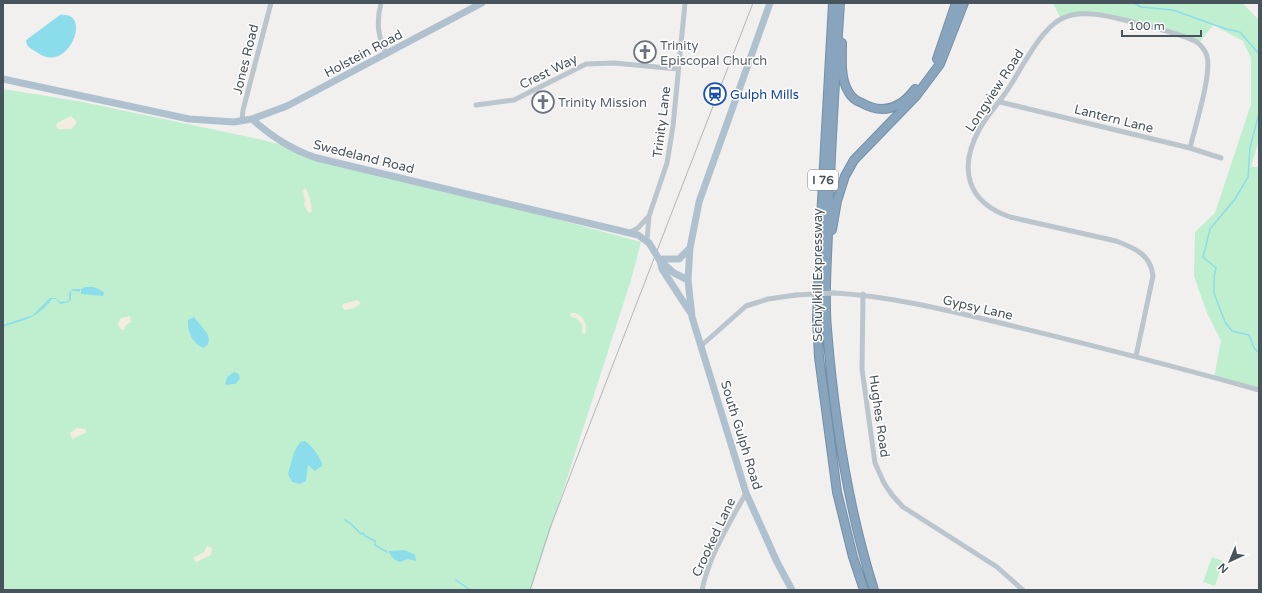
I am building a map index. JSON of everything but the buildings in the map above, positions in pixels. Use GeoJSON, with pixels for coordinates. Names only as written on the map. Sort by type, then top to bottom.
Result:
{"type":"FeatureCollection","features":[{"type":"Feature","properties":{"kind":"highway","name":"Schuylkill Expressway"},"geometry":{"type":"LineString","coordinates":[[833,3],[817,319],[819,356],[828,432],[838,492],[853,557],[864,590]]}},
{"type":"Feature","properties":{"kind":"highway","name":"Schuylkill Expressway"},"geometry":{"type":"LineString","coordinates":[[840,3],[833,106],[826,282],[827,328],[838,436],[850,500],[874,590]]}},
{"type":"Feature","properties":{"kind":"highway"},"geometry":{"type":"LineString","coordinates":[[840,3],[844,84],[848,92],[856,100],[870,108],[885,110],[896,107],[911,94],[937,60],[956,3]]}},
{"type":"Feature","properties":{"kind":"highway"},"geometry":{"type":"LineString","coordinates":[[826,282],[831,233],[845,176],[854,160],[916,96],[940,64],[964,3]]}},
{"type":"Feature","properties":{"kind":"highway"},"geometry":{"type":"LineString","coordinates":[[853,557],[858,590]]}},
{"type":"Feature","properties":{"kind":"main road","name":"Holstein Road"},"geometry":{"type":"LineString","coordinates":[[252,119],[287,106],[482,3]]}},
{"type":"Feature","properties":{"kind":"main road","name":"South Gulph Road"},"geometry":{"type":"LineString","coordinates":[[770,3],[699,202],[690,248],[688,280],[692,317],[702,345],[746,493],[777,562],[792,590]]}},
{"type":"Feature","properties":{"kind":"main road"},"geometry":{"type":"LineString","coordinates":[[3,79],[189,119],[221,123],[252,119]]}},
{"type":"Feature","properties":{"kind":"main road","name":"Swedeland Road"},"geometry":{"type":"LineString","coordinates":[[252,119],[270,134],[291,147],[317,158],[629,233],[643,237],[648,242]]}},
{"type":"Feature","properties":{"kind":"main road"},"geometry":{"type":"LineString","coordinates":[[648,242],[659,260],[662,269],[668,276],[692,317]]}},
{"type":"Feature","properties":{"kind":"main road"},"geometry":{"type":"LineString","coordinates":[[659,260],[679,259],[690,248]]}},
{"type":"Feature","properties":{"kind":"main road"},"geometry":{"type":"LineString","coordinates":[[659,260],[674,273],[688,280]]}},
{"type":"Feature","properties":{"kind":"main road"},"geometry":{"type":"LineString","coordinates":[[668,276],[678,281],[688,280]]}},
{"type":"Feature","properties":{"kind":"street","name":"Jones Road"},"geometry":{"type":"LineString","coordinates":[[242,121],[271,3]]}},
{"type":"Feature","properties":{"kind":"street"},"geometry":{"type":"LineString","coordinates":[[381,3],[377,18],[378,32],[386,54]]}},
{"type":"Feature","properties":{"kind":"street","name":"Trinity Lane"},"geometry":{"type":"LineString","coordinates":[[648,242],[650,216],[667,163],[673,126],[685,3]]}},
{"type":"Feature","properties":{"kind":"street","name":"Longview Road"},"geometry":{"type":"LineString","coordinates":[[1136,356],[1153,276],[1152,266],[1142,254],[1131,246],[1116,241],[1000,214],[981,201],[975,192],[972,185],[968,163],[970,147],[979,129],[1000,102],[1038,42],[1049,29],[1061,19],[1076,14],[1092,14],[1180,34],[1199,43],[1206,55],[1207,73],[1190,148]]}},
{"type":"Feature","properties":{"kind":"street","name":"Crest Way"},"geometry":{"type":"LineString","coordinates":[[476,105],[514,100],[586,64],[614,63],[678,69]]}},
{"type":"Feature","properties":{"kind":"street","name":"Lantern Lane"},"geometry":{"type":"LineString","coordinates":[[1000,102],[1190,148],[1221,158]]}},
{"type":"Feature","properties":{"kind":"street"},"geometry":{"type":"LineString","coordinates":[[629,233],[638,228],[650,216]]}},
{"type":"Feature","properties":{"kind":"street","name":"Gypsy Lane"},"geometry":{"type":"LineString","coordinates":[[702,345],[746,306],[768,299],[796,295],[834,293],[863,294],[978,318],[1136,356],[1259,390]]}},
{"type":"Feature","properties":{"kind":"street","name":"Hughes Road"},"geometry":{"type":"LineString","coordinates":[[863,294],[862,369],[875,463],[884,483],[903,507],[997,567],[1023,590]]}},
{"type":"Feature","properties":{"kind":"street","name":"Crooked Lane"},"geometry":{"type":"LineString","coordinates":[[702,590],[706,573],[717,548],[746,493]]}},
{"type":"Feature","properties":{"kind":"green space"},"geometry":{"type":"Polygon","coordinates":[[[1053,3],[1242,3],[1259,20],[1259,140],[1251,167],[1259,167],[1259,390],[1214,378],[1221,341],[1207,313],[1194,276],[1195,232],[1215,213],[1251,104],[1251,58],[1243,41],[1213,25],[1199,43],[1180,34],[1092,14],[1061,19],[1053,3]]]}},
{"type":"Feature","properties":{"kind":"green space"},"geometry":{"type":"Polygon","coordinates":[[[3,89],[83,102],[263,140],[641,242],[631,280],[531,590],[3,590],[3,89]]]}},
{"type":"Feature","properties":{"kind":"green space"},"geometry":{"type":"Polygon","coordinates":[[[1212,557],[1223,561],[1215,586],[1203,582],[1212,557]]]}},
{"type":"Feature","properties":{"kind":"sand"},"geometry":{"type":"Polygon","coordinates":[[[71,116],[77,122],[72,129],[58,129],[56,127],[57,123],[71,116]]]}},
{"type":"Feature","properties":{"kind":"sand"},"geometry":{"type":"Polygon","coordinates":[[[305,188],[307,190],[312,208],[311,213],[308,212],[304,205],[305,201],[303,191],[305,188]]]}},
{"type":"Feature","properties":{"kind":"sand"},"geometry":{"type":"Polygon","coordinates":[[[357,300],[361,304],[354,308],[345,310],[342,307],[343,304],[357,300]]]}},
{"type":"Feature","properties":{"kind":"sand"},"geometry":{"type":"Polygon","coordinates":[[[571,313],[579,314],[584,319],[586,326],[585,334],[582,333],[580,322],[570,316],[571,313]]]}},
{"type":"Feature","properties":{"kind":"sand"},"geometry":{"type":"Polygon","coordinates":[[[130,316],[131,322],[126,325],[124,330],[120,329],[118,323],[121,318],[130,316]]]}},
{"type":"Feature","properties":{"kind":"sand"},"geometry":{"type":"Polygon","coordinates":[[[77,428],[85,429],[87,432],[72,439],[70,433],[77,428]]]}},
{"type":"Feature","properties":{"kind":"sand"},"geometry":{"type":"Polygon","coordinates":[[[207,546],[212,548],[211,555],[196,562],[193,558],[204,552],[207,546]]]}},
{"type":"Feature","properties":{"kind":"water"},"geometry":{"type":"Polygon","coordinates":[[[60,15],[70,16],[75,22],[76,31],[73,40],[67,49],[59,56],[49,57],[38,53],[28,46],[26,40],[60,15]]]}},
{"type":"Feature","properties":{"kind":"water"},"geometry":{"type":"Polygon","coordinates":[[[85,287],[94,287],[104,292],[103,296],[81,294],[81,289],[85,287]]]}},
{"type":"Feature","properties":{"kind":"water"},"geometry":{"type":"Polygon","coordinates":[[[80,289],[80,292],[71,290],[80,289]]]}},
{"type":"Feature","properties":{"kind":"water"},"geometry":{"type":"Polygon","coordinates":[[[71,290],[71,299],[69,302],[60,304],[56,299],[52,299],[35,315],[3,327],[3,325],[33,315],[50,298],[56,298],[60,302],[69,301],[69,293],[71,290]]]}},
{"type":"Feature","properties":{"kind":"water"},"geometry":{"type":"Polygon","coordinates":[[[194,317],[207,333],[209,339],[208,344],[204,348],[193,340],[189,333],[188,320],[194,317]]]}},
{"type":"Feature","properties":{"kind":"water"},"geometry":{"type":"Polygon","coordinates":[[[234,372],[239,374],[240,379],[235,384],[225,385],[227,377],[234,372]]]}},
{"type":"Feature","properties":{"kind":"water"},"geometry":{"type":"Polygon","coordinates":[[[305,441],[316,452],[322,466],[315,471],[308,465],[306,481],[300,484],[292,482],[288,474],[294,452],[300,442],[305,441]]]}},
{"type":"Feature","properties":{"kind":"water"},"geometry":{"type":"Polygon","coordinates":[[[405,550],[415,555],[416,561],[408,559],[400,562],[395,560],[389,553],[389,551],[405,550]]]}},
{"type":"Feature","properties":{"kind":"waterway"},"geometry":{"type":"LineString","coordinates":[[1134,3],[1141,7],[1173,10],[1226,29],[1240,32],[1259,54]]}},
{"type":"Feature","properties":{"kind":"waterway"},"geometry":{"type":"LineString","coordinates":[[1259,113],[1250,148],[1248,177],[1235,199],[1210,229],[1203,257],[1216,268],[1214,277],[1214,293],[1225,322],[1232,331],[1249,335],[1254,348],[1259,353]]}},
{"type":"Feature","properties":{"kind":"waterway"},"geometry":{"type":"LineString","coordinates":[[345,520],[361,534],[363,533],[365,536],[375,541],[375,545],[387,552]]}},
{"type":"Feature","properties":{"kind":"waterway"},"geometry":{"type":"LineString","coordinates":[[456,580],[470,590]]}},
{"type":"Feature","properties":{"kind":"tram line"},"geometry":{"type":"LineString","coordinates":[[530,590],[550,528],[753,3]]}},
{"type":"Feature","properties":{"kind":"place","name":"Trinity Episcopal Church"},"geometry":{"type":"Point","coordinates":[645,52]}},
{"type":"Feature","properties":{"kind":"place","name":"Gulph Mills"},"geometry":{"type":"Point","coordinates":[715,94]}},
{"type":"Feature","properties":{"kind":"place","name":"Trinity Mission"},"geometry":{"type":"Point","coordinates":[543,102]}}]}
